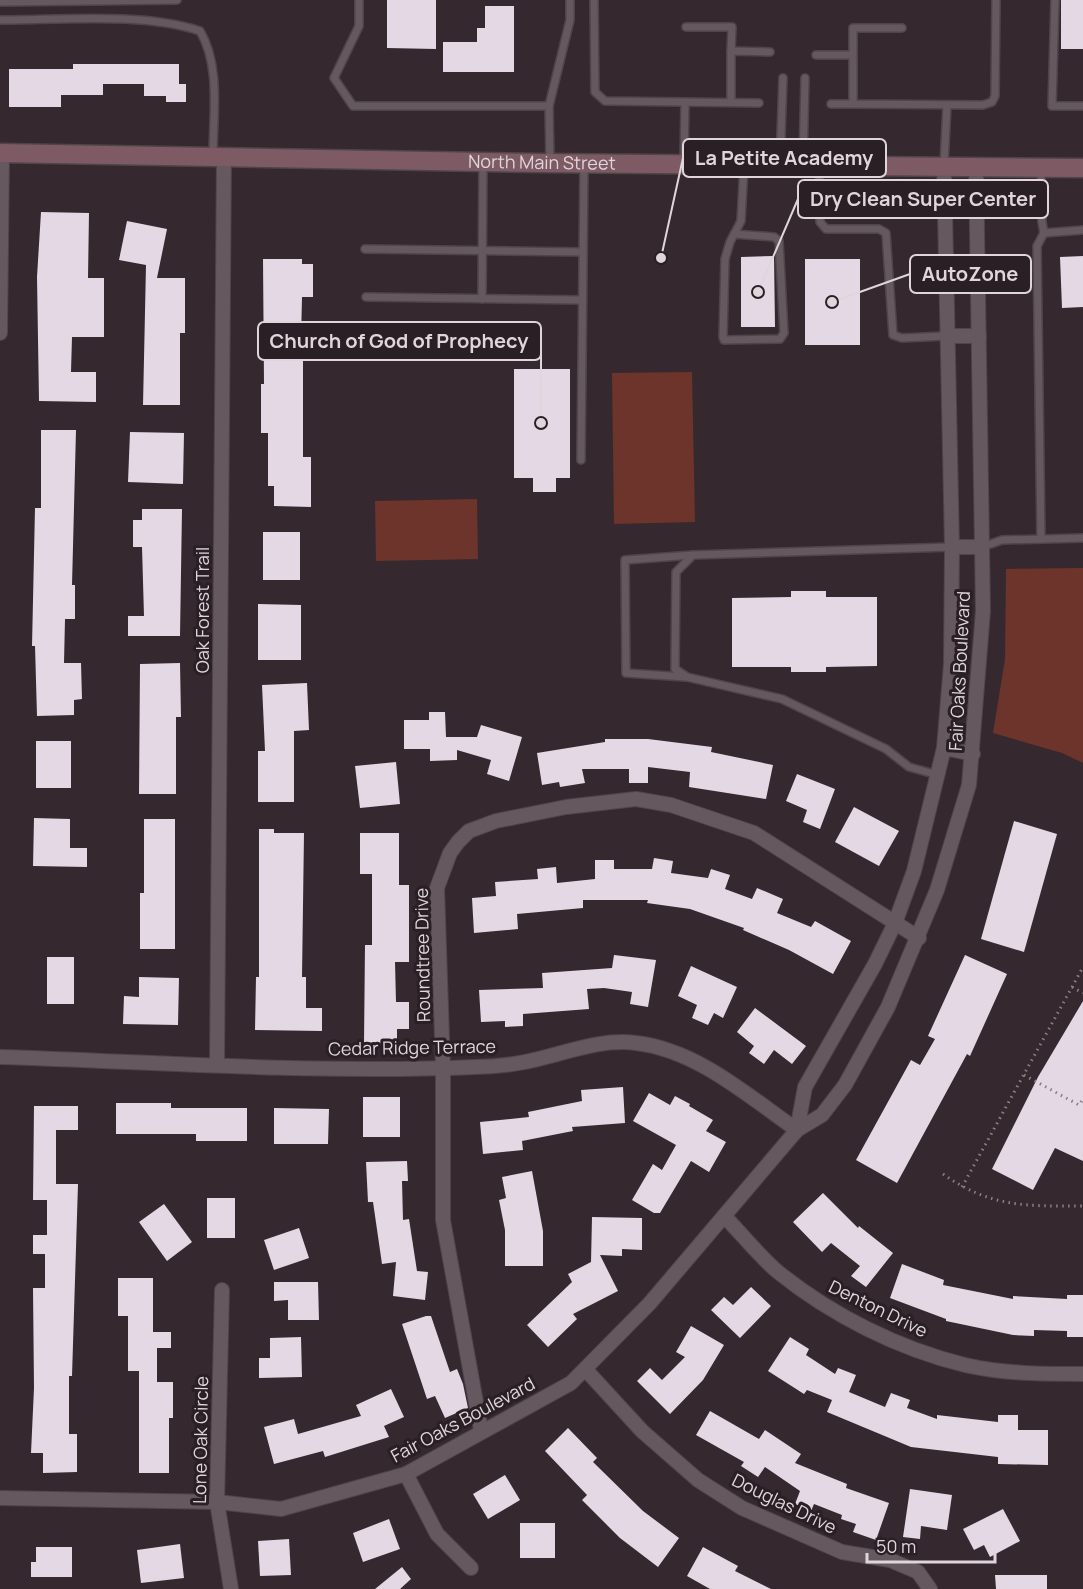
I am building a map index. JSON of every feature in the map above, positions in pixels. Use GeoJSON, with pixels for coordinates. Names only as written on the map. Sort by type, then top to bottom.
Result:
{"type":"FeatureCollection","features":[{"type":"Feature","properties":{"kind":"main road","name":"North Main Street"},"geometry":{"type":"LineString","coordinates":[[1,153],[584,163],[1083,168]]}},
{"type":"Feature","properties":{"kind":"street"},"geometry":{"type":"LineString","coordinates":[[0,333],[1,153]]}},
{"type":"Feature","properties":{"kind":"street","name":"Oak Forest Trail"},"geometry":{"type":"LineString","coordinates":[[217,1065],[219,156]]}},
{"type":"Feature","properties":{"kind":"street","name":"Fair Oaks Boulevard"},"geometry":{"type":"LineString","coordinates":[[797,1130],[805,1087],[875,964],[895,922],[914,871],[944,748],[951,664],[951,547],[944,165]]}},
{"type":"Feature","properties":{"kind":"street","name":"Fair Oaks Boulevard"},"geometry":{"type":"LineString","coordinates":[[0,1498],[217,1502],[281,1509],[406,1474],[481,1430],[571,1383],[586,1370],[650,1303],[797,1130],[822,1115],[845,1085],[872,1039],[920,938],[958,827],[974,754],[983,610],[976,166]]}},
{"type":"Feature","properties":{"kind":"street"},"geometry":{"type":"LineString","coordinates":[[946,336],[979,336]]}},
{"type":"Feature","properties":{"kind":"street"},"geometry":{"type":"LineString","coordinates":[[951,547],[982,547]]}},
{"type":"Feature","properties":{"kind":"street"},"geometry":{"type":"LineString","coordinates":[[944,748],[974,754]]}},
{"type":"Feature","properties":{"kind":"street","name":"Roundtree Drive"},"geometry":{"type":"LineString","coordinates":[[481,1430],[443,1220],[443,1068],[437,888],[450,853],[458,842],[469,831],[496,821],[566,807],[636,799],[671,806],[754,833],[920,938]]}},
{"type":"Feature","properties":{"kind":"street","name":"Cedar Ridge Terrace"},"geometry":{"type":"LineString","coordinates":[[0,1057],[217,1065],[443,1068],[523,1063],[614,1041],[637,1043],[679,1054],[706,1066],[797,1130]]}},
{"type":"Feature","properties":{"kind":"street","name":"Denton Drive"},"geometry":{"type":"LineString","coordinates":[[724,1216],[777,1271],[817,1300],[899,1343],[965,1365],[1032,1374],[1083,1374]]}},
{"type":"Feature","properties":{"kind":"street","name":"Lone Oak Circle"},"geometry":{"type":"LineString","coordinates":[[222,1290],[217,1502],[231,1589]]}},
{"type":"Feature","properties":{"kind":"street","name":"Douglas Drive"},"geometry":{"type":"LineString","coordinates":[[586,1370],[642,1431],[698,1480],[742,1508],[842,1552],[890,1560],[918,1572],[930,1589]]}},
{"type":"Feature","properties":{"kind":"street"},"geometry":{"type":"LineString","coordinates":[[406,1474],[437,1534],[471,1568]]}},
{"type":"Feature","properties":{"kind":"lane"},"geometry":{"type":"LineString","coordinates":[[0,2],[177,0]]}},
{"type":"Feature","properties":{"kind":"lane"},"geometry":{"type":"LineString","coordinates":[[359,0],[359,26],[334,78],[353,106],[549,106]]}},
{"type":"Feature","properties":{"kind":"lane"},"geometry":{"type":"LineString","coordinates":[[550,162],[549,106],[570,20],[570,0]]}},
{"type":"Feature","properties":{"kind":"lane"},"geometry":{"type":"LineString","coordinates":[[594,0],[594,92],[599,98],[605,100],[759,103]]}},
{"type":"Feature","properties":{"kind":"lane"},"geometry":{"type":"LineString","coordinates":[[831,104],[983,105],[992,102],[996,0]]}},
{"type":"Feature","properties":{"kind":"lane"},"geometry":{"type":"LineString","coordinates":[[1055,0],[1052,106],[1083,106]]}},
{"type":"Feature","properties":{"kind":"lane"},"geometry":{"type":"LineString","coordinates":[[0,20],[140,21],[181,25],[200,31],[208,44],[213,61],[219,156]]}},
{"type":"Feature","properties":{"kind":"lane"},"geometry":{"type":"LineString","coordinates":[[686,27],[732,27],[731,102]]}},
{"type":"Feature","properties":{"kind":"lane"},"geometry":{"type":"LineString","coordinates":[[853,104],[853,28],[902,28]]}},
{"type":"Feature","properties":{"kind":"lane"},"geometry":{"type":"LineString","coordinates":[[731,51],[770,52]]}},
{"type":"Feature","properties":{"kind":"lane"},"geometry":{"type":"LineString","coordinates":[[816,55],[853,55]]}},
{"type":"Feature","properties":{"kind":"lane"},"geometry":{"type":"LineString","coordinates":[[780,164],[783,78]]}},
{"type":"Feature","properties":{"kind":"lane"},"geometry":{"type":"LineString","coordinates":[[805,78],[811,164],[820,222],[826,228],[879,228],[888,237],[893,335],[902,338],[946,336]]}},
{"type":"Feature","properties":{"kind":"lane"},"geometry":{"type":"LineString","coordinates":[[684,163],[685,102]]}},
{"type":"Feature","properties":{"kind":"lane"},"geometry":{"type":"LineString","coordinates":[[944,165],[947,105]]}},
{"type":"Feature","properties":{"kind":"lane"},"geometry":{"type":"LineString","coordinates":[[482,298],[483,161]]}},
{"type":"Feature","properties":{"kind":"lane"},"geometry":{"type":"LineString","coordinates":[[581,460],[584,163]]}},
{"type":"Feature","properties":{"kind":"lane"},"geometry":{"type":"LineString","coordinates":[[734,234],[774,237],[779,241],[784,333],[780,339],[724,340],[723,337],[725,259],[734,234],[741,221],[744,164]]}},
{"type":"Feature","properties":{"kind":"lane"},"geometry":{"type":"LineString","coordinates":[[1041,167],[1041,222],[1044,233],[1037,246],[1041,539]]}},
{"type":"Feature","properties":{"kind":"lane"},"geometry":{"type":"LineString","coordinates":[[1044,233],[1083,230]]}},
{"type":"Feature","properties":{"kind":"lane"},"geometry":{"type":"LineString","coordinates":[[365,249],[583,252]]}},
{"type":"Feature","properties":{"kind":"lane"},"geometry":{"type":"LineString","coordinates":[[366,297],[582,300]]}},
{"type":"Feature","properties":{"kind":"lane"},"geometry":{"type":"LineString","coordinates":[[982,547],[1002,540],[1083,538]]}},
{"type":"Feature","properties":{"kind":"lane"},"geometry":{"type":"LineString","coordinates":[[938,775],[909,767],[886,749],[782,699],[687,677],[626,674],[625,560],[693,555],[951,547]]}},
{"type":"Feature","properties":{"kind":"lane"},"geometry":{"type":"LineString","coordinates":[[687,677],[675,669],[676,572],[693,555]]}},
{"type":"Feature","properties":{"kind":"path"},"geometry":{"type":"LineString","coordinates":[[962,1187],[1083,967]]}},
{"type":"Feature","properties":{"kind":"path"},"geometry":{"type":"LineString","coordinates":[[1072,987],[1083,993]]}},
{"type":"Feature","properties":{"kind":"path"},"geometry":{"type":"LineString","coordinates":[[1023,1075],[1079,1105],[1083,1098]]}},
{"type":"Feature","properties":{"kind":"path"},"geometry":{"type":"LineString","coordinates":[[943,1174],[962,1187],[1009,1205],[1083,1206]]}},
{"type":"Feature","properties":{"kind":"shaded area"},"geometry":{"type":"Polygon","coordinates":[[[692,372],[695,522],[614,524],[612,373],[692,372]]]}},
{"type":"Feature","properties":{"kind":"shaded area"},"geometry":{"type":"Polygon","coordinates":[[[477,499],[478,559],[376,561],[375,501],[477,499]]]}},
{"type":"Feature","properties":{"kind":"shaded area"},"geometry":{"type":"Polygon","coordinates":[[[1083,568],[1083,763],[1062,753],[993,733],[1005,659],[1006,569],[1083,568]]]}},
{"type":"Feature","properties":{"kind":"building"},"geometry":{"type":"Polygon","coordinates":[[[387,0],[436,0],[436,49],[387,48],[387,0]]]}},
{"type":"Feature","properties":{"kind":"building"},"geometry":{"type":"Polygon","coordinates":[[[1061,0],[1083,0],[1083,49],[1061,49],[1061,0]]]}},
{"type":"Feature","properties":{"kind":"building"},"geometry":{"type":"Polygon","coordinates":[[[485,6],[514,6],[514,72],[443,72],[443,42],[477,42],[477,28],[485,28],[485,6]]]}},
{"type":"Feature","properties":{"kind":"building"},"geometry":{"type":"Polygon","coordinates":[[[73,64],[179,64],[179,84],[186,84],[186,102],[166,102],[166,96],[144,96],[144,84],[103,84],[103,95],[61,95],[61,107],[9,107],[9,69],[73,69],[73,64]]]}},
{"type":"Feature","properties":{"kind":"building"},"geometry":{"type":"Polygon","coordinates":[[[41,212],[89,213],[88,278],[104,278],[104,337],[72,337],[71,372],[96,372],[96,402],[39,401],[37,277],[41,212]]]}},
{"type":"Feature","properties":{"kind":"building"},"geometry":{"type":"Polygon","coordinates":[[[127,221],[167,229],[157,278],[185,278],[185,333],[180,333],[180,405],[143,405],[146,265],[119,260],[127,221]]]}},
{"type":"Feature","properties":{"kind":"building"},"geometry":{"type":"Polygon","coordinates":[[[774,256],[775,327],[741,327],[741,257],[774,256]]]}},
{"type":"Feature","properties":{"kind":"building"},"geometry":{"type":"Polygon","coordinates":[[[1083,256],[1083,307],[1062,308],[1060,257],[1083,256]]]}},
{"type":"Feature","properties":{"kind":"building"},"geometry":{"type":"Polygon","coordinates":[[[263,259],[302,259],[302,264],[313,264],[313,297],[302,297],[301,340],[317,340],[317,360],[303,360],[303,457],[311,457],[311,507],[274,506],[274,486],[268,486],[268,433],[261,433],[261,384],[264,384],[263,259]]]}},
{"type":"Feature","properties":{"kind":"building"},"geometry":{"type":"Polygon","coordinates":[[[805,259],[860,259],[860,345],[805,345],[805,259]]]}},
{"type":"Feature","properties":{"kind":"building"},"geometry":{"type":"Polygon","coordinates":[[[514,369],[570,369],[570,478],[556,478],[556,492],[533,492],[533,478],[514,478],[514,369]]]}},
{"type":"Feature","properties":{"kind":"building"},"geometry":{"type":"Polygon","coordinates":[[[41,430],[76,430],[72,585],[75,585],[75,619],[65,619],[64,663],[81,663],[82,699],[74,700],[74,715],[37,716],[35,646],[32,646],[35,508],[41,508],[41,430]]]}},
{"type":"Feature","properties":{"kind":"building"},"geometry":{"type":"Polygon","coordinates":[[[130,432],[184,433],[183,484],[128,482],[130,432]]]}},
{"type":"Feature","properties":{"kind":"building"},"geometry":{"type":"Polygon","coordinates":[[[142,509],[182,509],[180,636],[128,636],[128,616],[144,616],[142,547],[133,547],[133,520],[142,520],[142,509]]]}},
{"type":"Feature","properties":{"kind":"building"},"geometry":{"type":"Polygon","coordinates":[[[263,532],[300,532],[300,580],[263,580],[263,532]]]}},
{"type":"Feature","properties":{"kind":"building"},"geometry":{"type":"Polygon","coordinates":[[[791,591],[826,591],[826,597],[877,597],[877,666],[826,667],[826,672],[791,672],[791,667],[732,667],[732,598],[791,597],[791,591]]]}},
{"type":"Feature","properties":{"kind":"building"},"geometry":{"type":"Polygon","coordinates":[[[258,604],[301,605],[301,660],[258,660],[258,604]]]}},
{"type":"Feature","properties":{"kind":"building"},"geometry":{"type":"Polygon","coordinates":[[[180,663],[181,717],[176,717],[176,794],[139,794],[140,664],[180,663]]]}},
{"type":"Feature","properties":{"kind":"building"},"geometry":{"type":"Polygon","coordinates":[[[307,683],[309,730],[294,731],[294,802],[258,802],[258,751],[265,751],[262,685],[307,683]]]}},
{"type":"Feature","properties":{"kind":"building"},"geometry":{"type":"Polygon","coordinates":[[[429,712],[445,712],[446,737],[477,737],[481,725],[522,737],[509,781],[487,774],[491,760],[457,750],[457,760],[430,761],[430,749],[404,749],[404,720],[429,720],[429,712]]]}},
{"type":"Feature","properties":{"kind":"building"},"geometry":{"type":"Polygon","coordinates":[[[605,739],[648,739],[712,747],[711,752],[773,765],[766,799],[689,787],[690,772],[648,767],[648,783],[629,783],[629,769],[582,769],[585,783],[560,787],[559,782],[542,785],[537,753],[605,742],[605,739]]]}},
{"type":"Feature","properties":{"kind":"building"},"geometry":{"type":"Polygon","coordinates":[[[36,741],[71,741],[71,788],[36,788],[36,741]]]}},
{"type":"Feature","properties":{"kind":"building"},"geometry":{"type":"Polygon","coordinates":[[[396,762],[400,804],[360,808],[355,766],[396,762]]]}},
{"type":"Feature","properties":{"kind":"building"},"geometry":{"type":"Polygon","coordinates":[[[797,774],[835,789],[820,829],[803,822],[807,810],[786,801],[797,774]]]}},
{"type":"Feature","properties":{"kind":"building"},"geometry":{"type":"Polygon","coordinates":[[[854,807],[899,831],[879,866],[835,842],[854,807]]]}},
{"type":"Feature","properties":{"kind":"building"},"geometry":{"type":"Polygon","coordinates":[[[34,818],[70,819],[70,848],[87,848],[87,867],[33,866],[34,818]]]}},
{"type":"Feature","properties":{"kind":"building"},"geometry":{"type":"Polygon","coordinates":[[[144,819],[175,819],[175,949],[140,949],[140,893],[144,893],[144,819]]]}},
{"type":"Feature","properties":{"kind":"building"},"geometry":{"type":"Polygon","coordinates":[[[1014,821],[1057,834],[1024,952],[981,939],[1014,821]]]}},
{"type":"Feature","properties":{"kind":"building"},"geometry":{"type":"Polygon","coordinates":[[[259,829],[274,829],[274,833],[304,833],[302,977],[306,977],[306,1008],[322,1008],[322,1031],[255,1030],[256,977],[259,977],[259,829]]]}},
{"type":"Feature","properties":{"kind":"building"},"geometry":{"type":"Polygon","coordinates":[[[360,833],[399,833],[399,885],[409,885],[409,962],[395,962],[396,1002],[409,1002],[409,1029],[397,1029],[397,1044],[364,1044],[365,945],[372,945],[372,874],[360,874],[360,833]]]}},
{"type":"Feature","properties":{"kind":"building"},"geometry":{"type":"Polygon","coordinates":[[[654,858],[673,861],[671,873],[708,878],[711,869],[730,875],[725,889],[752,899],[757,888],[783,899],[777,913],[811,927],[815,921],[851,941],[833,974],[789,950],[743,930],[744,928],[690,909],[647,903],[648,900],[583,900],[583,908],[517,914],[518,929],[474,933],[472,898],[496,896],[495,882],[538,879],[537,869],[556,867],[557,883],[595,879],[595,860],[614,860],[614,869],[652,869],[654,858]]]}},
{"type":"Feature","properties":{"kind":"building"},"geometry":{"type":"Polygon","coordinates":[[[614,955],[656,960],[648,1007],[630,1004],[632,992],[604,988],[587,989],[589,1009],[523,1014],[523,1026],[505,1027],[505,1021],[481,1022],[479,990],[543,988],[542,973],[612,968],[614,955]]]}},
{"type":"Feature","properties":{"kind":"building"},"geometry":{"type":"Polygon","coordinates":[[[965,955],[1007,974],[970,1056],[967,1054],[897,1183],[856,1160],[911,1060],[920,1065],[935,1039],[928,1036],[965,955]]]}},
{"type":"Feature","properties":{"kind":"building"},"geometry":{"type":"Polygon","coordinates":[[[47,957],[74,957],[74,1004],[47,1004],[47,957]]]}},
{"type":"Feature","properties":{"kind":"building"},"geometry":{"type":"Polygon","coordinates":[[[691,966],[737,987],[723,1018],[714,1013],[708,1025],[692,1018],[697,1005],[678,996],[691,966]]]}},
{"type":"Feature","properties":{"kind":"building"},"geometry":{"type":"Polygon","coordinates":[[[139,977],[179,978],[178,1025],[123,1024],[124,996],[139,997],[139,977]]]}},
{"type":"Feature","properties":{"kind":"building"},"geometry":{"type":"Polygon","coordinates":[[[1083,1001],[1083,1161],[1055,1148],[1033,1190],[992,1169],[1038,1077],[1083,1001]]]}},
{"type":"Feature","properties":{"kind":"building"},"geometry":{"type":"Polygon","coordinates":[[[755,1008],[806,1046],[792,1064],[774,1050],[764,1064],[749,1053],[754,1046],[737,1032],[755,1008]]]}},
{"type":"Feature","properties":{"kind":"building"},"geometry":{"type":"Polygon","coordinates":[[[623,1087],[625,1123],[572,1127],[573,1131],[522,1141],[523,1150],[483,1154],[480,1122],[529,1117],[528,1112],[582,1101],[581,1090],[623,1087]]]}},
{"type":"Feature","properties":{"kind":"building"},"geometry":{"type":"Polygon","coordinates":[[[649,1093],[670,1105],[675,1096],[690,1104],[689,1106],[713,1120],[706,1131],[726,1142],[709,1172],[691,1161],[660,1213],[654,1213],[632,1200],[653,1164],[662,1170],[676,1145],[633,1121],[649,1093]]]}},
{"type":"Feature","properties":{"kind":"building"},"geometry":{"type":"Polygon","coordinates":[[[363,1097],[400,1097],[400,1137],[363,1137],[363,1097]]]}},
{"type":"Feature","properties":{"kind":"building"},"geometry":{"type":"Polygon","coordinates":[[[116,1103],[171,1103],[171,1108],[247,1108],[247,1141],[196,1141],[196,1134],[116,1134],[116,1103]]]}},
{"type":"Feature","properties":{"kind":"building"},"geometry":{"type":"Polygon","coordinates":[[[34,1106],[78,1106],[78,1130],[56,1130],[56,1184],[78,1184],[72,1376],[69,1376],[69,1434],[77,1434],[77,1472],[43,1473],[43,1453],[31,1453],[34,1388],[33,1288],[45,1288],[45,1254],[33,1254],[33,1235],[47,1235],[47,1200],[33,1200],[34,1106]]]}},
{"type":"Feature","properties":{"kind":"building"},"geometry":{"type":"Polygon","coordinates":[[[274,1108],[329,1109],[328,1144],[274,1144],[274,1108]]]}},
{"type":"Feature","properties":{"kind":"building"},"geometry":{"type":"Polygon","coordinates":[[[407,1161],[408,1181],[402,1181],[403,1220],[409,1219],[417,1271],[428,1272],[425,1300],[393,1296],[396,1262],[382,1264],[373,1202],[368,1202],[366,1162],[407,1161]]]}},
{"type":"Feature","properties":{"kind":"building"},"geometry":{"type":"Polygon","coordinates":[[[532,1171],[543,1231],[543,1266],[505,1266],[505,1230],[499,1200],[506,1198],[502,1177],[532,1171]]]}},
{"type":"Feature","properties":{"kind":"building"},"geometry":{"type":"Polygon","coordinates":[[[823,1193],[858,1228],[859,1226],[893,1253],[866,1287],[851,1276],[860,1266],[831,1243],[822,1252],[793,1222],[823,1193]]]}},
{"type":"Feature","properties":{"kind":"building"},"geometry":{"type":"Polygon","coordinates":[[[207,1198],[235,1198],[235,1238],[207,1238],[207,1198]]]}},
{"type":"Feature","properties":{"kind":"building"},"geometry":{"type":"Polygon","coordinates":[[[164,1204],[192,1242],[167,1261],[139,1222],[164,1204]]]}},
{"type":"Feature","properties":{"kind":"building"},"geometry":{"type":"Polygon","coordinates":[[[592,1217],[642,1218],[642,1250],[622,1249],[622,1256],[600,1255],[618,1291],[573,1314],[577,1319],[548,1347],[527,1325],[572,1282],[568,1274],[591,1262],[592,1217]]]}},
{"type":"Feature","properties":{"kind":"building"},"geometry":{"type":"Polygon","coordinates":[[[299,1228],[309,1258],[274,1270],[264,1240],[299,1228]]]}},
{"type":"Feature","properties":{"kind":"building"},"geometry":{"type":"Polygon","coordinates":[[[902,1264],[944,1280],[943,1285],[1013,1299],[1013,1296],[1067,1299],[1067,1295],[1083,1295],[1083,1337],[1067,1337],[1067,1331],[1034,1330],[1034,1336],[1013,1335],[946,1321],[946,1319],[890,1298],[902,1264]]]}},
{"type":"Feature","properties":{"kind":"building"},"geometry":{"type":"Polygon","coordinates":[[[118,1278],[153,1278],[153,1332],[171,1332],[171,1348],[157,1348],[157,1382],[173,1382],[173,1418],[169,1418],[169,1473],[139,1473],[139,1371],[128,1371],[128,1316],[118,1316],[118,1278]]]}},
{"type":"Feature","properties":{"kind":"building"},"geometry":{"type":"Polygon","coordinates":[[[274,1282],[318,1282],[319,1320],[288,1320],[288,1300],[274,1301],[274,1282]]]}},
{"type":"Feature","properties":{"kind":"building"},"geometry":{"type":"Polygon","coordinates":[[[751,1287],[771,1306],[740,1338],[711,1310],[724,1297],[733,1305],[751,1287]]]}},
{"type":"Feature","properties":{"kind":"building"},"geometry":{"type":"Polygon","coordinates":[[[431,1316],[450,1372],[457,1369],[468,1408],[445,1418],[435,1396],[427,1399],[402,1324],[431,1316]]]}},
{"type":"Feature","properties":{"kind":"building"},"geometry":{"type":"Polygon","coordinates":[[[691,1326],[724,1345],[703,1380],[670,1414],[637,1381],[650,1368],[662,1380],[685,1357],[676,1352],[691,1326]]]}},
{"type":"Feature","properties":{"kind":"building"},"geometry":{"type":"Polygon","coordinates":[[[301,1337],[302,1377],[259,1378],[259,1358],[270,1358],[270,1338],[301,1337]]]}},
{"type":"Feature","properties":{"kind":"building"},"geometry":{"type":"Polygon","coordinates":[[[790,1337],[809,1349],[806,1355],[835,1374],[838,1368],[856,1375],[849,1392],[885,1407],[891,1393],[910,1400],[907,1408],[937,1419],[937,1415],[998,1422],[998,1415],[1018,1415],[1018,1430],[1048,1430],[1048,1465],[998,1464],[998,1457],[911,1447],[827,1412],[832,1400],[807,1390],[804,1394],[768,1371],[790,1337]]]}},
{"type":"Feature","properties":{"kind":"building"},"geometry":{"type":"Polygon","coordinates":[[[391,1389],[404,1417],[384,1426],[389,1437],[325,1457],[323,1451],[274,1464],[264,1427],[294,1419],[298,1434],[361,1416],[356,1405],[391,1389]]]}},
{"type":"Feature","properties":{"kind":"building"},"geometry":{"type":"Polygon","coordinates":[[[710,1411],[759,1439],[765,1430],[801,1454],[795,1463],[847,1484],[846,1488],[889,1503],[876,1540],[853,1532],[856,1524],[841,1519],[842,1515],[814,1504],[811,1511],[795,1504],[800,1491],[765,1467],[758,1477],[741,1466],[744,1462],[696,1435],[710,1411]]]}},
{"type":"Feature","properties":{"kind":"building"},"geometry":{"type":"Polygon","coordinates":[[[568,1428],[597,1458],[593,1462],[643,1511],[679,1538],[658,1567],[620,1538],[582,1500],[587,1495],[545,1451],[568,1428]]]}},
{"type":"Feature","properties":{"kind":"building"},"geometry":{"type":"Polygon","coordinates":[[[505,1475],[520,1500],[488,1519],[473,1494],[505,1475]]]}},
{"type":"Feature","properties":{"kind":"building"},"geometry":{"type":"Polygon","coordinates":[[[910,1489],[952,1495],[947,1530],[921,1526],[920,1539],[903,1537],[910,1489]]]}},
{"type":"Feature","properties":{"kind":"building"},"geometry":{"type":"Polygon","coordinates":[[[1003,1509],[1020,1541],[990,1557],[984,1545],[974,1550],[963,1529],[1003,1509]]]}},
{"type":"Feature","properties":{"kind":"building"},"geometry":{"type":"Polygon","coordinates":[[[389,1519],[400,1549],[363,1562],[353,1533],[389,1519]]]}},
{"type":"Feature","properties":{"kind":"building"},"geometry":{"type":"Polygon","coordinates":[[[520,1523],[555,1523],[555,1558],[520,1558],[520,1523]]]}},
{"type":"Feature","properties":{"kind":"building"},"geometry":{"type":"Polygon","coordinates":[[[289,1539],[291,1575],[260,1576],[258,1541],[289,1539]]]}},
{"type":"Feature","properties":{"kind":"building"},"geometry":{"type":"Polygon","coordinates":[[[180,1544],[184,1578],[141,1583],[137,1550],[180,1544]]]}},
{"type":"Feature","properties":{"kind":"building"},"geometry":{"type":"Polygon","coordinates":[[[36,1547],[72,1547],[72,1577],[31,1577],[31,1562],[36,1562],[36,1547]]]}},
{"type":"Feature","properties":{"kind":"building"},"geometry":{"type":"Polygon","coordinates":[[[703,1547],[738,1566],[735,1571],[771,1589],[710,1589],[687,1576],[703,1547]]]}},
{"type":"Feature","properties":{"kind":"building"},"geometry":{"type":"Polygon","coordinates":[[[402,1567],[411,1579],[400,1589],[375,1589],[402,1567]]]}},
{"type":"Feature","properties":{"kind":"building"},"geometry":{"type":"Polygon","coordinates":[[[995,1575],[1047,1575],[1047,1589],[996,1589],[995,1575]]]}},
{"type":"Feature","properties":{"kind":"place","name":"La Petite Academy"},"geometry":{"type":"Point","coordinates":[661,258]}},
{"type":"Feature","properties":{"kind":"place","name":"Dry Clean Super Center"},"geometry":{"type":"Point","coordinates":[758,292]}},
{"type":"Feature","properties":{"kind":"place","name":"AutoZone"},"geometry":{"type":"Point","coordinates":[832,302]}},
{"type":"Feature","properties":{"kind":"place","name":"Church of God of Prophecy"},"geometry":{"type":"Point","coordinates":[541,423]}}]}
